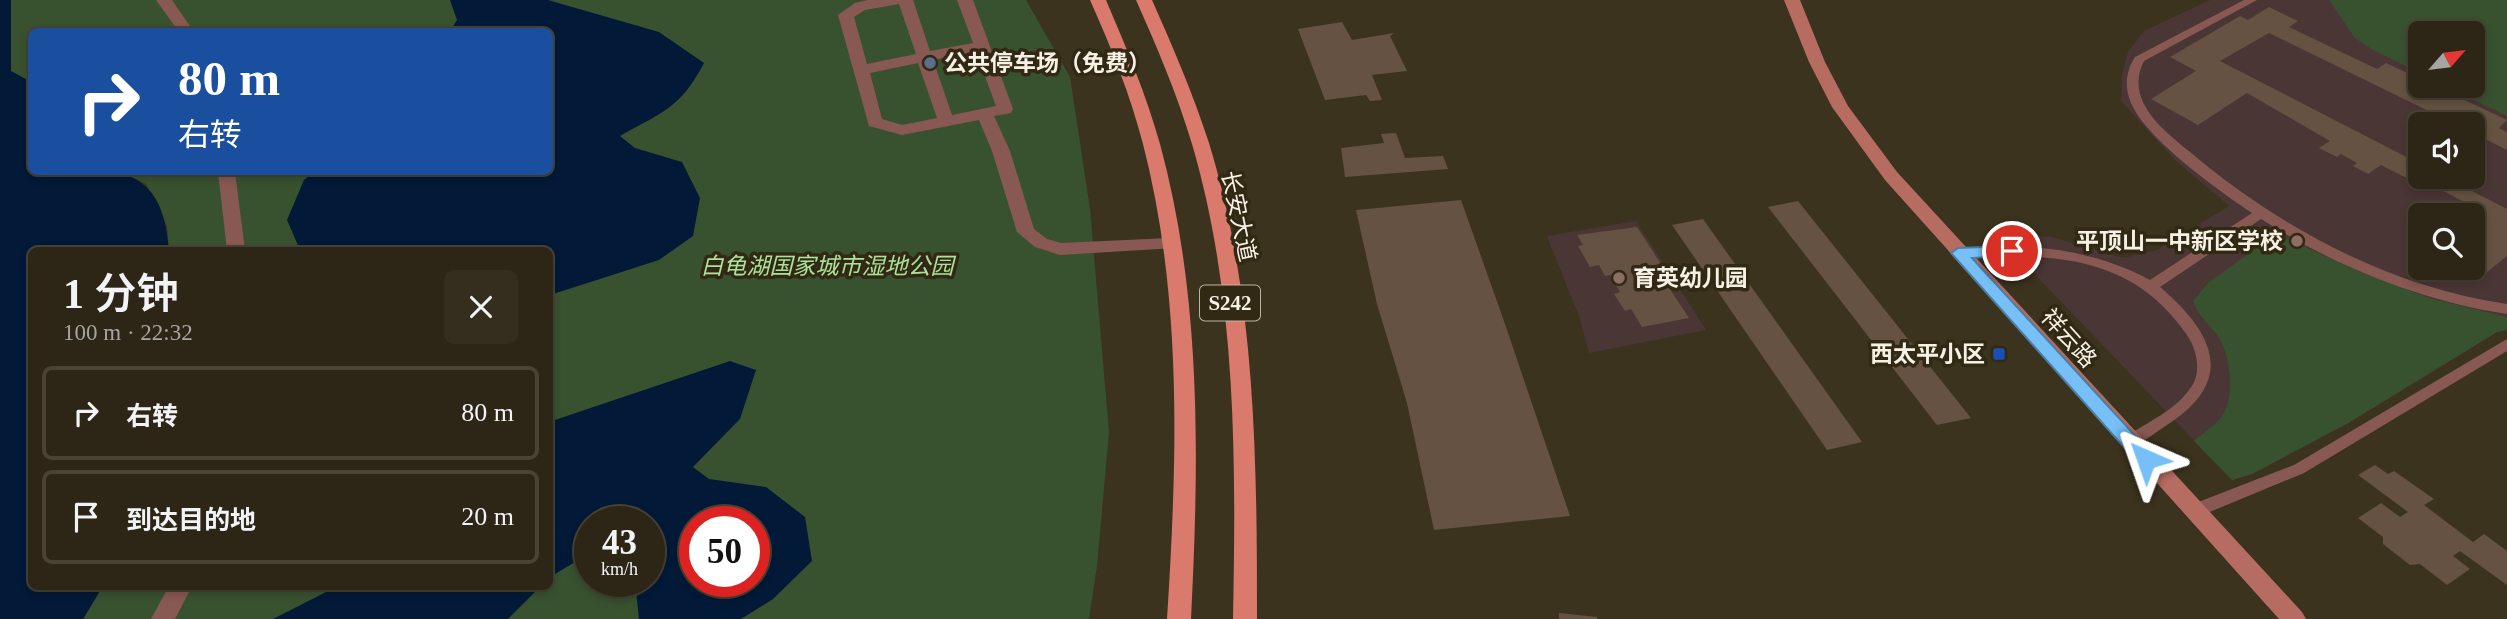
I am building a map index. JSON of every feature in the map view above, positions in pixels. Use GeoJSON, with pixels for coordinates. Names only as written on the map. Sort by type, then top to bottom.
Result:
{"type":"FeatureCollection","features":[{"type":"Feature","properties":{"kind":"main road","name":"S242"},"geometry":{"type":"LineString","coordinates":[[1098,0],[1132,78],[1154,163],[1181,330],[1186,414],[1185,546],[1180,619]]}},
{"type":"Feature","properties":{"kind":"main road","name":"长安大道"},"geometry":{"type":"LineString","coordinates":[[1144,0],[1176,69],[1194,128],[1214,205],[1227,279],[1242,405],[1247,520],[1245,619]]}},
{"type":"Feature","properties":{"kind":"main road","name":"祥云路"},"geometry":{"type":"LineString","coordinates":[[1792,0],[1817,62],[1840,107],[1891,176],[1958,253],[2294,619]]}},
{"type":"Feature","properties":{"kind":"street"},"geometry":{"type":"LineString","coordinates":[[164,0],[184,28]]}},
{"type":"Feature","properties":{"kind":"street"},"geometry":{"type":"LineString","coordinates":[[895,0],[860,6],[846,15],[875,122],[901,130],[1005,108],[965,0]]}},
{"type":"Feature","properties":{"kind":"street"},"geometry":{"type":"LineString","coordinates":[[905,0],[946,121]]}},
{"type":"Feature","properties":{"kind":"street"},"geometry":{"type":"LineString","coordinates":[[861,70],[982,46]]}},
{"type":"Feature","properties":{"kind":"street"},"geometry":{"type":"LineString","coordinates":[[984,113],[1001,151],[1026,232],[1041,243],[1060,249],[1169,244]]}},
{"type":"Feature","properties":{"kind":"street"},"geometry":{"type":"LineString","coordinates":[[226,175],[236,247]]}},
{"type":"Feature","properties":{"kind":"street"},"geometry":{"type":"LineString","coordinates":[[163,619],[179,590]]}},
{"type":"Feature","properties":{"kind":"lane"},"geometry":{"type":"LineString","coordinates":[[2252,0],[2140,59],[2134,66],[2132,83],[2139,108],[2152,124],[2261,213],[2347,258],[2412,285],[2479,305],[2507,309]]}},
{"type":"Feature","properties":{"kind":"lane"},"geometry":{"type":"LineString","coordinates":[[2150,287],[2261,213]]}},
{"type":"Feature","properties":{"kind":"lane"},"geometry":{"type":"LineString","coordinates":[[1958,253],[1992,251],[2066,254],[2097,260],[2122,270],[2150,287],[2187,322],[2202,351],[2205,366],[2202,380],[2193,396],[2130,441]]}},
{"type":"Feature","properties":{"kind":"lane"},"geometry":{"type":"LineString","coordinates":[[2194,511],[2299,469],[2507,344]]}},
{"type":"Feature","properties":{"kind":"shaded area","name":"平顶山一中新区学校"},"geometry":{"type":"Polygon","coordinates":[[[2210,0],[2507,0],[2507,330],[2497,332],[2350,422],[2252,474],[2232,480],[1995,233],[2052,237],[2123,258],[2157,250],[2229,206],[2175,160],[2121,101],[2122,74],[2128,52],[2144,31],[2210,0]]]}},
{"type":"Feature","properties":{"kind":"shaded area","name":"育英幼儿园"},"geometry":{"type":"Polygon","coordinates":[[[1636,221],[1706,330],[1589,353],[1580,319],[1547,236],[1636,221]]]}},
{"type":"Feature","properties":{"kind":"green space","name":"白龟湖国家城市湿地公园"},"geometry":{"type":"Polygon","coordinates":[[[11,0],[1026,0],[1070,77],[1090,209],[1109,432],[1097,566],[1089,619],[83,619],[101,590],[553,590],[553,247],[169,247],[167,226],[146,184],[128,175],[553,175],[553,28],[28,28],[28,80],[11,71],[11,0]]]}},
{"type":"Feature","properties":{"kind":"green space"},"geometry":{"type":"Polygon","coordinates":[[[2329,0],[2507,0],[2507,116],[2470,98],[2485,98],[2485,21],[2408,21],[2408,67],[2355,38],[2329,0]]]}},
{"type":"Feature","properties":{"kind":"green space"},"geometry":{"type":"Polygon","coordinates":[[[2276,234],[2360,272],[2429,298],[2507,317],[2507,330],[2497,332],[2350,422],[2252,474],[2232,480],[2194,441],[2216,423],[2224,412],[2228,403],[2230,381],[2221,341],[2198,312],[2193,301],[2209,282],[2276,234]]]}},
{"type":"Feature","properties":{"kind":"water"},"geometry":{"type":"Polygon","coordinates":[[[0,0],[11,0],[11,71],[28,80],[28,175],[125,175],[142,183],[155,197],[164,219],[169,247],[28,247],[28,590],[101,590],[83,619],[0,619],[0,0]]]}},
{"type":"Feature","properties":{"kind":"water"},"geometry":{"type":"Polygon","coordinates":[[[450,0],[548,0],[659,32],[704,63],[687,90],[669,108],[620,136],[635,148],[682,162],[700,198],[693,236],[659,260],[553,294],[553,247],[299,247],[287,220],[304,180],[310,175],[553,175],[553,28],[452,28],[457,20],[450,0]]]}},
{"type":"Feature","properties":{"kind":"water"},"geometry":{"type":"Polygon","coordinates":[[[730,361],[756,370],[740,419],[693,467],[709,479],[766,487],[805,517],[812,561],[773,599],[741,619],[639,619],[637,597],[665,597],[665,506],[574,506],[574,563],[553,575],[553,421],[730,361]]]}},
{"type":"Feature","properties":{"kind":"water"},"geometry":{"type":"Polygon","coordinates":[[[330,590],[537,590],[508,619],[273,619],[330,590]]]}},
{"type":"Feature","properties":{"kind":"building"},"geometry":{"type":"Polygon","coordinates":[[[2269,7],[2298,21],[2289,27],[2377,69],[2386,63],[2408,73],[2408,98],[2460,98],[2507,120],[2499,128],[2507,132],[2507,150],[2485,139],[2485,112],[2430,112],[2269,33],[2220,61],[2408,158],[2408,179],[2381,165],[2368,174],[2353,166],[2357,163],[2341,154],[2337,157],[2319,148],[2330,141],[2247,93],[2198,125],[2151,99],[2196,71],[2170,57],[2240,16],[2248,20],[2269,7]]]}},
{"type":"Feature","properties":{"kind":"building"},"geometry":{"type":"Polygon","coordinates":[[[1342,22],[1352,40],[1394,33],[1390,36],[1407,71],[1372,75],[1382,100],[1370,101],[1366,95],[1325,100],[1298,29],[1342,22]]]}},
{"type":"Feature","properties":{"kind":"building"},"geometry":{"type":"Polygon","coordinates":[[[1396,133],[1405,158],[1443,156],[1448,169],[1345,177],[1341,148],[1384,143],[1381,134],[1396,133]]]}},
{"type":"Feature","properties":{"kind":"building"},"geometry":{"type":"Polygon","coordinates":[[[2439,189],[2468,189],[2507,209],[2507,256],[2485,274],[2485,203],[2466,203],[2439,189]]]}},
{"type":"Feature","properties":{"kind":"building"},"geometry":{"type":"Polygon","coordinates":[[[1461,200],[1570,516],[1434,530],[1407,403],[1377,304],[1356,210],[1461,200]]]}},
{"type":"Feature","properties":{"kind":"building"},"geometry":{"type":"Polygon","coordinates":[[[1798,201],[1971,418],[1937,425],[1768,207],[1798,201]]]}},
{"type":"Feature","properties":{"kind":"building"},"geometry":{"type":"Polygon","coordinates":[[[1703,219],[1862,442],[1827,450],[1672,225],[1703,219]]]}},
{"type":"Feature","properties":{"kind":"building"},"geometry":{"type":"Polygon","coordinates":[[[1637,227],[1665,270],[1658,271],[1689,318],[1642,327],[1631,309],[1625,311],[1614,294],[1620,292],[1610,275],[1605,276],[1599,265],[1590,267],[1578,246],[1583,245],[1577,235],[1637,227]]]}},
{"type":"Feature","properties":{"kind":"building"},"geometry":{"type":"Polygon","coordinates":[[[2375,465],[2388,474],[2394,471],[2434,499],[2424,505],[2473,542],[2484,534],[2507,551],[2507,585],[2460,551],[2453,556],[2470,569],[2447,585],[2420,564],[2410,565],[2383,544],[2383,537],[2358,518],[2381,503],[2400,517],[2408,512],[2358,475],[2375,465]]]}},
{"type":"Feature","properties":{"kind":"building"},"geometry":{"type":"Polygon","coordinates":[[[1559,613],[1597,617],[1597,619],[1559,619],[1559,613]]]}},
{"type":"Feature","properties":{"kind":"place","name":"公共停车场（免费）"},"geometry":{"type":"Point","coordinates":[930,63]}},
{"type":"Feature","properties":{"kind":"place","name":"平顶山一中新区学校"},"geometry":{"type":"Point","coordinates":[2297,241]}},
{"type":"Feature","properties":{"kind":"place","name":"育英幼儿园"},"geometry":{"type":"Point","coordinates":[1619,278]}},
{"type":"Feature","properties":{"kind":"place","name":"西太平小区"},"geometry":{"type":"Point","coordinates":[1999,354]}},
{"type":"Feature","properties":{"kind":"route"},"geometry":{"type":"LineString","coordinates":[[2012,251],[1958,253],[2146,459]]}}]}
